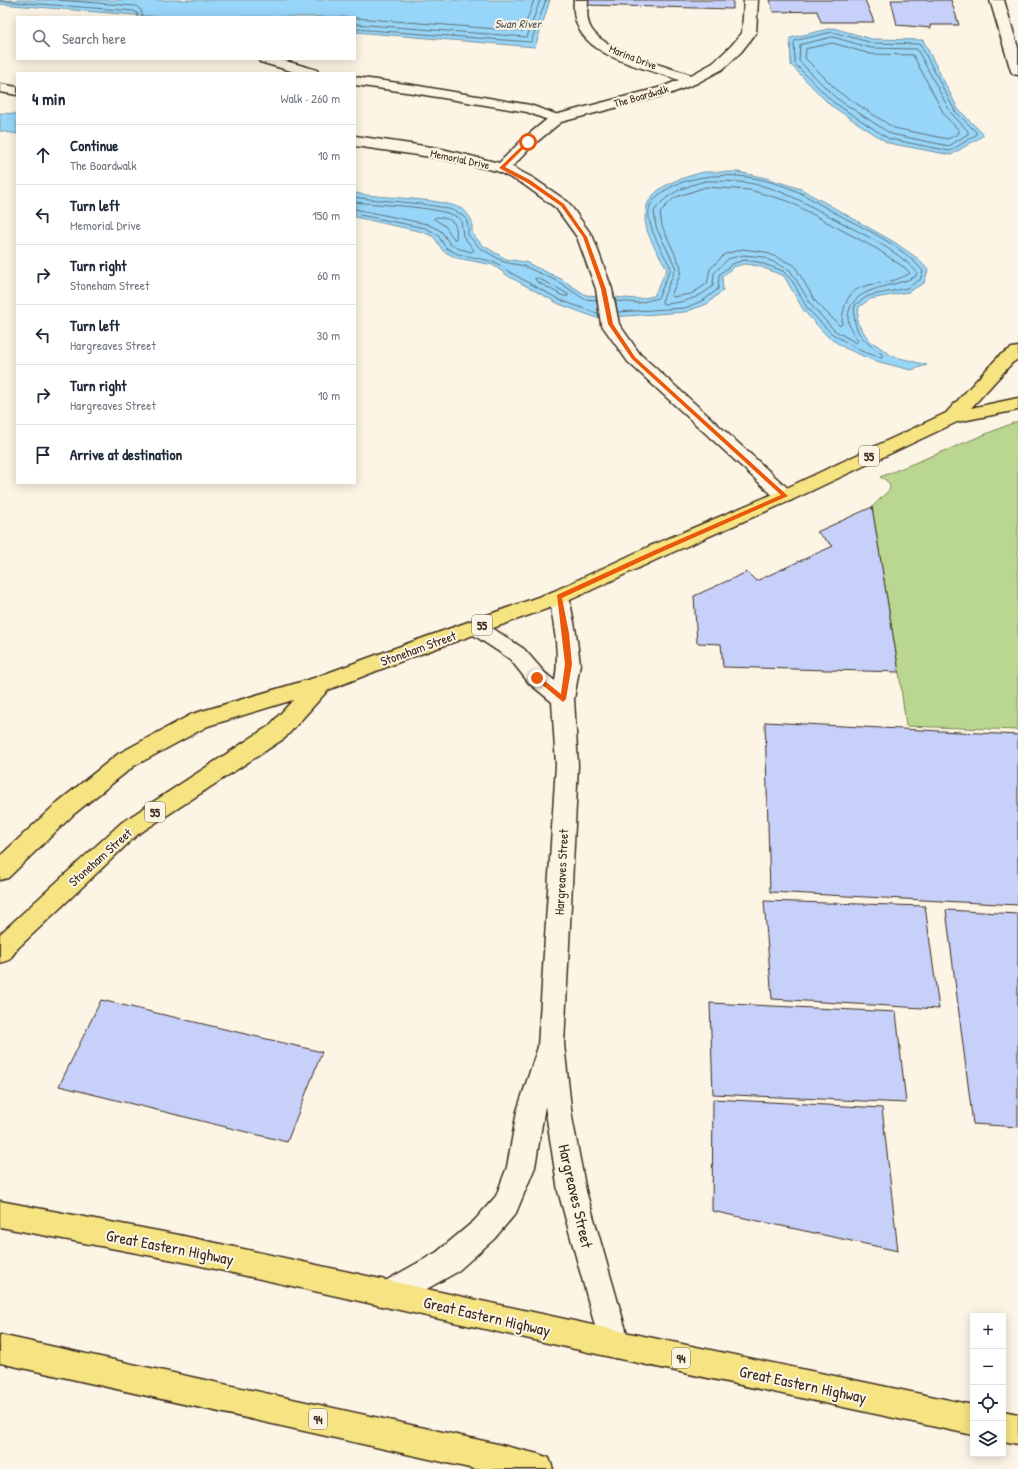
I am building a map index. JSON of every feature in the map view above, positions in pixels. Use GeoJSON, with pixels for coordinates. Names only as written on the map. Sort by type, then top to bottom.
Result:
{"type":"FeatureCollection","features":[{"type":"Feature","properties":{"kind":"main road","name":"Stoneham Street"},"geometry":{"type":"LineString","coordinates":[[952,417],[1006,359],[1018,352]]}},
{"type":"Feature","properties":{"kind":"main road","name":"Stoneham Street"},"geometry":{"type":"LineString","coordinates":[[0,871],[66,808],[126,760],[200,720],[321,684],[405,652],[559,597],[662,549],[785,496],[952,417],[1018,404]]}},
{"type":"Feature","properties":{"kind":"main road","name":"Stoneham Street"},"geometry":{"type":"LineString","coordinates":[[0,953],[9,941],[129,829],[277,732],[321,684]]}},
{"type":"Feature","properties":{"kind":"main road","name":"Great Eastern Highway"},"geometry":{"type":"LineString","coordinates":[[0,1214],[179,1248],[615,1344],[970,1419]]}},
{"type":"Feature","properties":{"kind":"main road","name":"94"},"geometry":{"type":"LineString","coordinates":[[0,1349],[494,1463],[538,1469]]}},
{"type":"Feature","properties":{"kind":"main road"},"geometry":{"type":"LineString","coordinates":[[1006,1427],[1018,1429]]}},
{"type":"Feature","properties":{"kind":"street","name":"Marina Drive"},"geometry":{"type":"LineString","coordinates":[[581,0],[579,11],[589,36],[622,55],[692,80]]}},
{"type":"Feature","properties":{"kind":"street","name":"The Boardwalk"},"geometry":{"type":"LineString","coordinates":[[502,168],[528,142],[556,119],[666,90],[692,80],[718,66],[736,49],[749,33],[751,0]]}},
{"type":"Feature","properties":{"kind":"street"},"geometry":{"type":"LineString","coordinates":[[997,0],[1018,71]]}},
{"type":"Feature","properties":{"kind":"street"},"geometry":{"type":"LineString","coordinates":[[0,88],[16,90]]}},
{"type":"Feature","properties":{"kind":"street","name":"Memorial Drive"},"geometry":{"type":"LineString","coordinates":[[356,141],[438,153],[502,168],[528,181],[562,205],[585,237],[604,289],[610,324],[634,358],[785,496]]}},
{"type":"Feature","properties":{"kind":"street","name":"Hargreaves Street"},"geometry":{"type":"LineString","coordinates":[[559,597],[566,633],[569,664],[563,699],[567,765],[552,1044],[559,1117],[572,1191],[615,1344]]}},
{"type":"Feature","properties":{"kind":"street"},"geometry":{"type":"LineString","coordinates":[[476,627],[517,654],[537,678],[563,699]]}},
{"type":"Feature","properties":{"kind":"street","name":"Hargreaves Street"},"geometry":{"type":"LineString","coordinates":[[390,1294],[447,1262],[484,1230],[506,1204],[521,1167],[530,1111],[552,1044]]}},
{"type":"Feature","properties":{"kind":"lane"},"geometry":{"type":"LineString","coordinates":[[268,60],[309,72]]}},
{"type":"Feature","properties":{"kind":"lane"},"geometry":{"type":"LineString","coordinates":[[356,81],[413,89],[530,109],[556,119]]}},
{"type":"Feature","properties":{"kind":"green space"},"geometry":{"type":"Polygon","coordinates":[[[1018,421],[1018,730],[906,726],[899,672],[872,507],[890,489],[887,482],[880,477],[1018,421]]]}},
{"type":"Feature","properties":{"kind":"water","name":"Swan River"},"geometry":{"type":"Polygon","coordinates":[[[0,0],[550,0],[535,47],[356,32],[356,16],[147,16],[0,4],[0,0]]]}},
{"type":"Feature","properties":{"kind":"water"},"geometry":{"type":"Polygon","coordinates":[[[833,28],[872,39],[923,40],[958,109],[984,135],[951,155],[888,143],[830,105],[791,65],[790,38],[833,28]]]}},
{"type":"Feature","properties":{"kind":"water"},"geometry":{"type":"Polygon","coordinates":[[[0,113],[16,114],[16,134],[0,131],[0,113]]]}},
{"type":"Feature","properties":{"kind":"water"},"geometry":{"type":"Polygon","coordinates":[[[704,172],[738,172],[766,178],[801,189],[894,242],[917,258],[928,270],[924,283],[908,292],[870,299],[859,307],[857,322],[868,339],[892,356],[927,365],[911,370],[872,360],[845,348],[828,337],[804,311],[784,276],[759,266],[744,264],[733,267],[722,277],[723,290],[707,304],[685,312],[597,318],[559,304],[508,276],[493,265],[457,258],[443,251],[434,237],[423,232],[356,217],[356,193],[429,201],[456,206],[465,211],[469,216],[472,221],[472,233],[482,245],[506,259],[525,262],[561,279],[586,295],[638,299],[654,296],[667,269],[653,245],[647,230],[645,216],[647,205],[652,196],[660,189],[681,179],[704,172]]]}},
{"type":"Feature","properties":{"kind":"building"},"geometry":{"type":"Polygon","coordinates":[[[586,0],[733,0],[733,9],[585,5],[586,0]]]}},
{"type":"Feature","properties":{"kind":"building"},"geometry":{"type":"Polygon","coordinates":[[[770,0],[865,0],[874,22],[821,22],[817,11],[773,12],[770,0]]]}},
{"type":"Feature","properties":{"kind":"building"},"geometry":{"type":"Polygon","coordinates":[[[891,0],[951,0],[959,25],[930,25],[931,28],[897,25],[891,0]]]}},
{"type":"Feature","properties":{"kind":"building"},"geometry":{"type":"Polygon","coordinates":[[[872,507],[899,672],[723,667],[721,644],[697,643],[694,596],[747,572],[756,581],[833,546],[817,532],[872,507]]]}},
{"type":"Feature","properties":{"kind":"building"},"geometry":{"type":"Polygon","coordinates":[[[765,722],[1018,735],[1018,905],[770,892],[765,722]]]}},
{"type":"Feature","properties":{"kind":"building"},"geometry":{"type":"Polygon","coordinates":[[[764,901],[925,906],[939,1009],[772,999],[764,901]]]}},
{"type":"Feature","properties":{"kind":"building"},"geometry":{"type":"Polygon","coordinates":[[[946,910],[1018,914],[1018,1127],[973,1124],[946,910]]]}},
{"type":"Feature","properties":{"kind":"building"},"geometry":{"type":"Polygon","coordinates":[[[101,1000],[322,1052],[287,1142],[59,1086],[101,1000]]]}},
{"type":"Feature","properties":{"kind":"building"},"geometry":{"type":"Polygon","coordinates":[[[710,1003],[896,1012],[906,1103],[713,1094],[710,1003]]]}},
{"type":"Feature","properties":{"kind":"building"},"geometry":{"type":"Polygon","coordinates":[[[713,1099],[882,1108],[898,1251],[712,1211],[713,1099]]]}},
{"type":"Feature","properties":{"kind":"route"},"geometry":{"type":"LineString","coordinates":[[528,142],[502,168],[528,181],[562,205],[585,237],[604,289],[610,324],[634,358],[785,496],[655,552],[559,597],[566,633],[569,664],[563,699],[537,678]]}}]}
